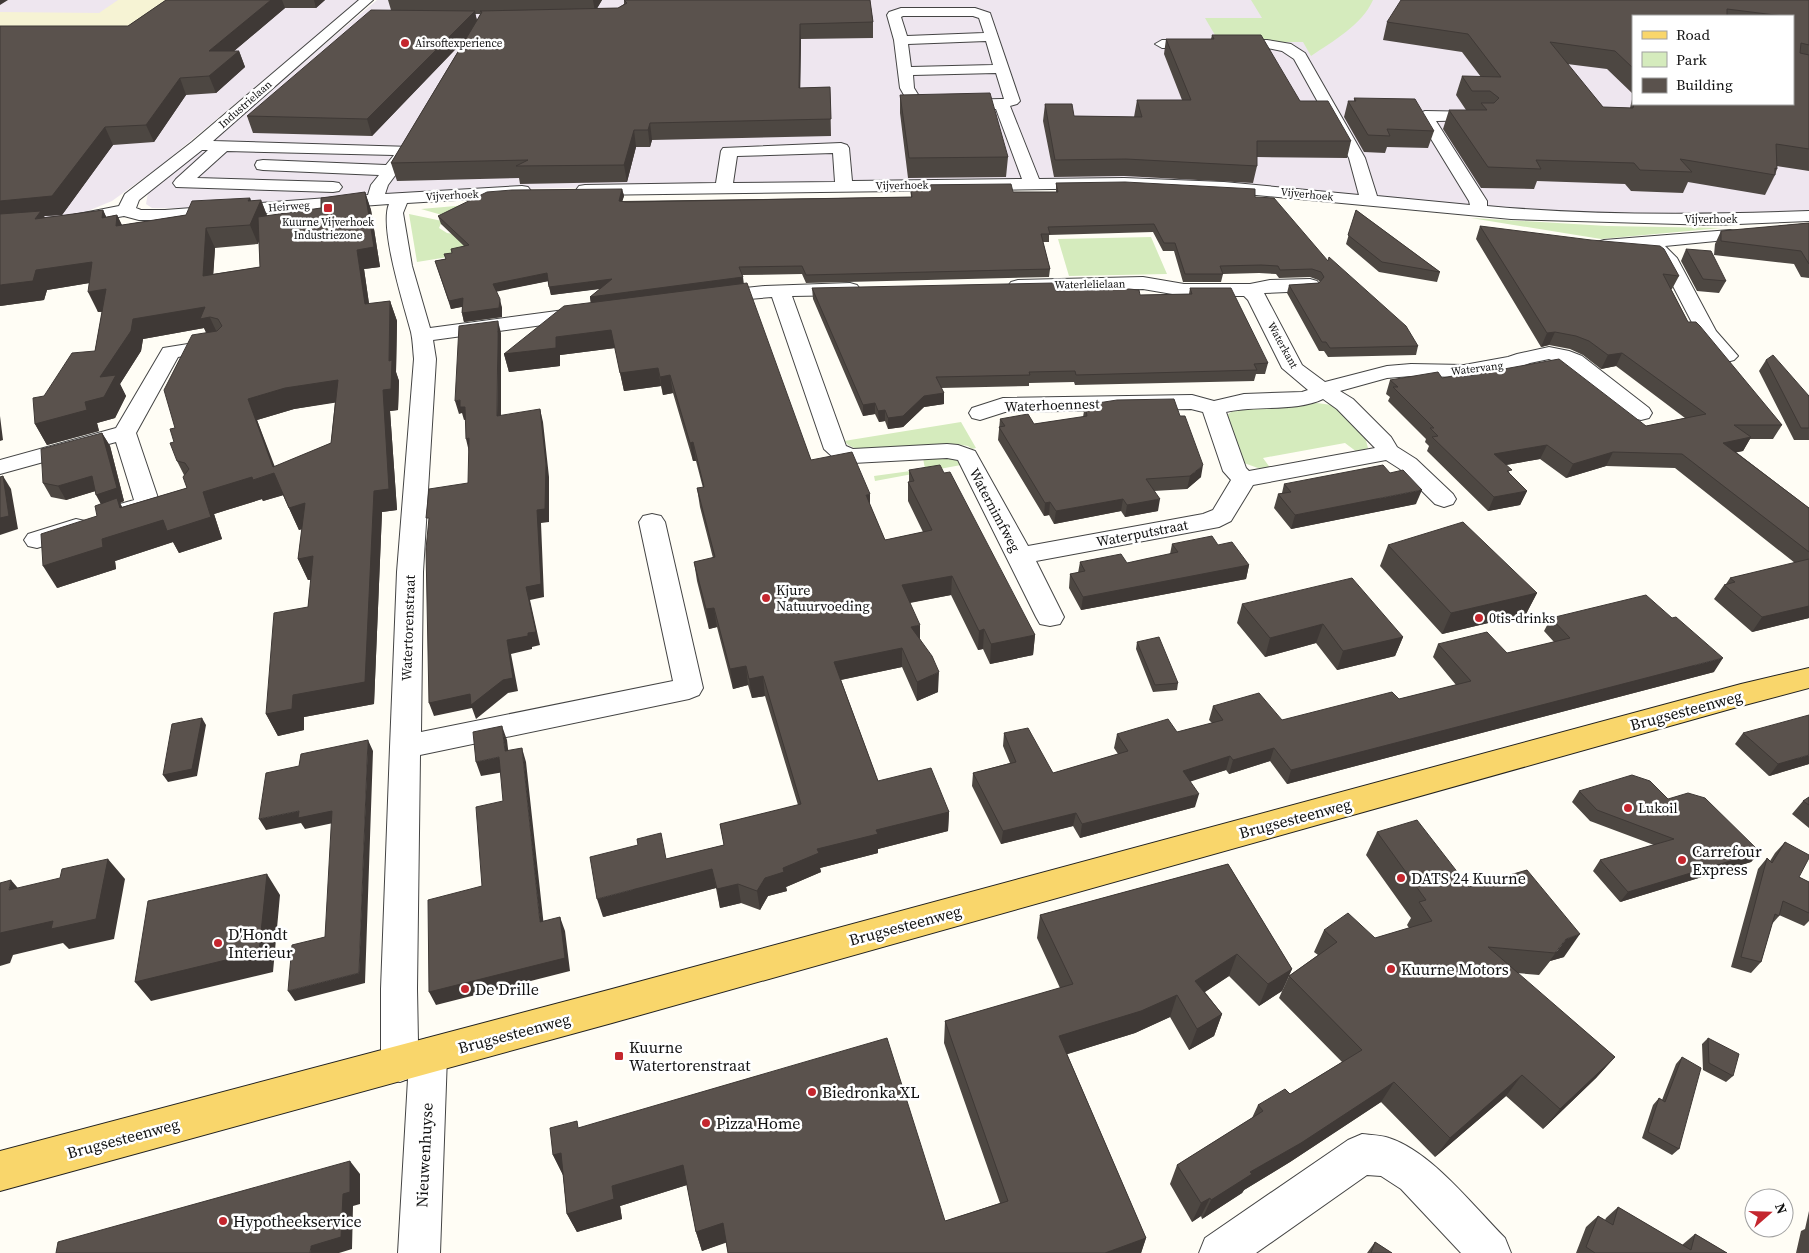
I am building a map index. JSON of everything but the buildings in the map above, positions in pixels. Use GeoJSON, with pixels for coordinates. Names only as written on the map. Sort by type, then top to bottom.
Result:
{"type":"FeatureCollection","features":[{"type":"Feature","properties":{"kind":"main road","name":"Brugsesteenweg"},"geometry":{"type":"LineString","coordinates":[[0,1171],[414,1060],[1732,697],[1809,678]]}},
{"type":"Feature","properties":{"kind":"street","name":"Industrielaan"},"geometry":{"type":"LineString","coordinates":[[126,210],[131,198],[198,145],[367,0]]}},
{"type":"Feature","properties":{"kind":"street"},"geometry":{"type":"LineString","coordinates":[[901,12],[975,12],[985,16],[992,37],[1002,69],[1002,86],[1012,101],[1002,104],[917,106],[907,88],[906,71],[908,55],[901,40],[894,14],[901,12]]}},
{"type":"Feature","properties":{"kind":"street"},"geometry":{"type":"LineString","coordinates":[[347,17],[368,18]]}},
{"type":"Feature","properties":{"kind":"street"},"geometry":{"type":"LineString","coordinates":[[901,40],[992,37]]}},
{"type":"Feature","properties":{"kind":"street"},"geometry":{"type":"LineString","coordinates":[[1162,44],[1267,44],[1286,47],[1300,56],[1357,158],[1370,201]]}},
{"type":"Feature","properties":{"kind":"street"},"geometry":{"type":"LineString","coordinates":[[978,53],[996,53]]}},
{"type":"Feature","properties":{"kind":"street"},"geometry":{"type":"LineString","coordinates":[[906,71],[1002,69]]}},
{"type":"Feature","properties":{"kind":"street"},"geometry":{"type":"LineString","coordinates":[[907,88],[927,88]]}},
{"type":"Feature","properties":{"kind":"street"},"geometry":{"type":"LineString","coordinates":[[1002,104],[1032,183]]}},
{"type":"Feature","properties":{"kind":"street"},"geometry":{"type":"LineString","coordinates":[[1480,211],[1478,201],[1425,116],[1483,117]]}},
{"type":"Feature","properties":{"kind":"street"},"geometry":{"type":"LineString","coordinates":[[198,145],[224,145],[406,150],[377,194],[182,183],[224,145]]}},
{"type":"Feature","properties":{"kind":"street"},"geometry":{"type":"LineString","coordinates":[[724,188],[728,151],[841,148],[844,186]]}},
{"type":"Feature","properties":{"kind":"street"},"geometry":{"type":"LineString","coordinates":[[204,164],[223,164]]}},
{"type":"Feature","properties":{"kind":"street"},"geometry":{"type":"LineString","coordinates":[[243,165],[392,170]]}},
{"type":"Feature","properties":{"kind":"street"},"geometry":{"type":"LineString","coordinates":[[823,166],[842,166]]}},
{"type":"Feature","properties":{"kind":"street"},"geometry":{"type":"LineString","coordinates":[[726,169],[746,169]]}},
{"type":"Feature","properties":{"kind":"street","name":"Vijverhoek"},"geometry":{"type":"LineString","coordinates":[[570,190],[1124,183],[1215,187],[1480,211],[1598,218],[1714,220],[1809,216]]}},
{"type":"Feature","properties":{"kind":"street","name":"Vijverhoek"},"geometry":{"type":"LineString","coordinates":[[400,198],[542,191]]}},
{"type":"Feature","properties":{"kind":"street","name":"Heirweg"},"geometry":{"type":"LineString","coordinates":[[0,227],[68,221],[126,210],[139,214],[165,215],[377,194],[400,198]]}},
{"type":"Feature","properties":{"kind":"street","name":"Watertorenstraat"},"geometry":{"type":"LineString","coordinates":[[400,198],[394,213],[403,266],[422,335],[425,359],[410,572],[399,989],[414,1060]]}},
{"type":"Feature","properties":{"kind":"street","name":"Vijverhoek"},"geometry":{"type":"LineString","coordinates":[[1404,204],[1422,217],[1499,230]]}},
{"type":"Feature","properties":{"kind":"street","name":"Vijverhoek"},"geometry":{"type":"LineString","coordinates":[[1586,245],[1613,247],[1770,231],[1778,218]]}},
{"type":"Feature","properties":{"kind":"street"},"geometry":{"type":"LineString","coordinates":[[1651,243],[1668,258],[1707,334],[1727,356]]}},
{"type":"Feature","properties":{"kind":"street","name":"Waterlelielaan"},"geometry":{"type":"LineString","coordinates":[[995,286],[1143,283],[1184,290],[1232,288],[1250,290],[1270,286],[1310,285]]}},
{"type":"Feature","properties":{"kind":"street"},"geometry":{"type":"LineString","coordinates":[[700,298],[759,291],[867,289]]}},
{"type":"Feature","properties":{"kind":"street","name":"Waterkant"},"geometry":{"type":"LineString","coordinates":[[1250,290],[1257,297],[1293,368],[1307,380],[1326,391]]}},
{"type":"Feature","properties":{"kind":"street","name":"Waternimfweg"},"geometry":{"type":"LineString","coordinates":[[782,292],[782,300],[836,449],[843,454],[853,456],[947,451],[958,452],[967,456],[1050,617]]}},
{"type":"Feature","properties":{"kind":"street"},"geometry":{"type":"LineString","coordinates":[[422,335],[602,310]]}},
{"type":"Feature","properties":{"kind":"street"},"geometry":{"type":"LineString","coordinates":[[0,466],[125,433],[170,352],[219,345]]}},
{"type":"Feature","properties":{"kind":"street","name":"Watervang"},"geometry":{"type":"LineString","coordinates":[[1326,391],[1340,383],[1387,372],[1411,370],[1464,371],[1514,363],[1524,358],[1549,353],[1562,355],[1574,361],[1641,413]]}},
{"type":"Feature","properties":{"kind":"street"},"geometry":{"type":"LineString","coordinates":[[1326,391],[1345,404],[1384,442],[1388,451],[1408,464],[1444,499]]}},
{"type":"Feature","properties":{"kind":"street","name":"Waterhoennest"},"geometry":{"type":"LineString","coordinates":[[980,413],[1003,405],[1192,402],[1213,408],[1244,401],[1306,399],[1326,391]]}},
{"type":"Feature","properties":{"kind":"street"},"geometry":{"type":"LineString","coordinates":[[1213,408],[1235,471],[1244,479],[1388,451]]}},
{"type":"Feature","properties":{"kind":"street"},"geometry":{"type":"LineString","coordinates":[[125,433],[148,504]]}},
{"type":"Feature","properties":{"kind":"street","name":"Waterputstraat"},"geometry":{"type":"LineString","coordinates":[[1020,556],[1210,521],[1222,515],[1244,479]]}},
{"type":"Feature","properties":{"kind":"street"},"geometry":{"type":"LineString","coordinates":[[37,540],[171,496]]}},
{"type":"Feature","properties":{"kind":"street"},"geometry":{"type":"LineString","coordinates":[[405,747],[689,688],[652,522]]}},
{"type":"Feature","properties":{"kind":"street","name":"Nieuwenhuyse"},"geometry":{"type":"LineString","coordinates":[[414,1060],[419,1253]]}},
{"type":"Feature","properties":{"kind":"street"},"geometry":{"type":"LineString","coordinates":[[1220,1253],[1362,1154],[1387,1158],[1415,1175],[1490,1253]]}},
{"type":"Feature","properties":{"kind":"shaded area"},"geometry":{"type":"Polygon","coordinates":[[[0,0],[360,0],[159,167],[112,201],[83,213],[44,220],[0,223],[0,0]]]}},
{"type":"Feature","properties":{"kind":"shaded area"},"geometry":{"type":"Polygon","coordinates":[[[118,0],[183,0],[128,39],[0,38],[0,12],[99,13],[118,0]]]}},
{"type":"Feature","properties":{"kind":"shaded area"},"geometry":{"type":"Polygon","coordinates":[[[377,0],[1809,0],[1809,211],[1718,215],[1614,214],[1508,209],[1207,182],[1135,178],[501,189],[198,209],[152,208],[146,204],[148,193],[377,0]]]}},
{"type":"Feature","properties":{"kind":"green space"},"geometry":{"type":"Polygon","coordinates":[[[1251,0],[1373,0],[1362,17],[1354,25],[1311,56],[1303,42],[1219,42],[1205,18],[1262,18],[1251,0]]]}},
{"type":"Feature","properties":{"kind":"green space"},"geometry":{"type":"Polygon","coordinates":[[[490,203],[504,248],[417,262],[409,214],[442,221],[439,228],[447,233],[454,234],[449,217],[421,209],[490,203]]]}},
{"type":"Feature","properties":{"kind":"green space"},"geometry":{"type":"Polygon","coordinates":[[[1471,218],[1607,226],[1721,228],[1601,239],[1471,218]]]}},
{"type":"Feature","properties":{"kind":"green space"},"geometry":{"type":"Polygon","coordinates":[[[1151,237],[1167,274],[1069,276],[1058,239],[1151,237]]]}},
{"type":"Feature","properties":{"kind":"green space"},"geometry":{"type":"Polygon","coordinates":[[[1317,403],[1332,405],[1344,413],[1364,433],[1368,448],[1357,452],[1345,443],[1263,458],[1271,469],[1258,468],[1244,463],[1225,417],[1238,408],[1248,405],[1317,403]]]}},
{"type":"Feature","properties":{"kind":"green space"},"geometry":{"type":"Polygon","coordinates":[[[961,422],[976,448],[972,449],[968,446],[956,444],[862,449],[851,447],[844,441],[961,422]]]}},
{"type":"Feature","properties":{"kind":"green space"},"geometry":{"type":"Polygon","coordinates":[[[941,456],[956,459],[961,465],[875,481],[874,476],[925,469],[923,458],[941,456]]]}},
{"type":"Feature","properties":{"kind":"place","name":"Airsoftexperience"},"geometry":{"type":"Point","coordinates":[405,43]}},
{"type":"Feature","properties":{"kind":"place","name":"Kuurne Vijverhoek Industriezone"},"geometry":{"type":"Point","coordinates":[328,208]}},
{"type":"Feature","properties":{"kind":"place","name":"Kjure Natuurvoeding"},"geometry":{"type":"Point","coordinates":[766,598]}},
{"type":"Feature","properties":{"kind":"place","name":"0tis-drinks"},"geometry":{"type":"Point","coordinates":[1479,618]}},
{"type":"Feature","properties":{"kind":"place","name":"Lukoil"},"geometry":{"type":"Point","coordinates":[1628,808]}},
{"type":"Feature","properties":{"kind":"place","name":"Carrefour Express"},"geometry":{"type":"Point","coordinates":[1682,860]}},
{"type":"Feature","properties":{"kind":"place","name":"DATS 24 Kuurne"},"geometry":{"type":"Point","coordinates":[1401,878]}},
{"type":"Feature","properties":{"kind":"place","name":"D'Hondt Interieur"},"geometry":{"type":"Point","coordinates":[218,943]}},
{"type":"Feature","properties":{"kind":"place","name":"Kuurne Motors"},"geometry":{"type":"Point","coordinates":[1391,969]}},
{"type":"Feature","properties":{"kind":"place","name":"De Drille"},"geometry":{"type":"Point","coordinates":[465,989]}},
{"type":"Feature","properties":{"kind":"place","name":"Kuurne Watertorenstraat"},"geometry":{"type":"Point","coordinates":[619,1056]}},
{"type":"Feature","properties":{"kind":"place","name":"Biedronka XL"},"geometry":{"type":"Point","coordinates":[812,1092]}},
{"type":"Feature","properties":{"kind":"place","name":"Pizza Home"},"geometry":{"type":"Point","coordinates":[706,1123]}},
{"type":"Feature","properties":{"kind":"place","name":"Hypotheekservice"},"geometry":{"type":"Point","coordinates":[223,1221]}}]}
